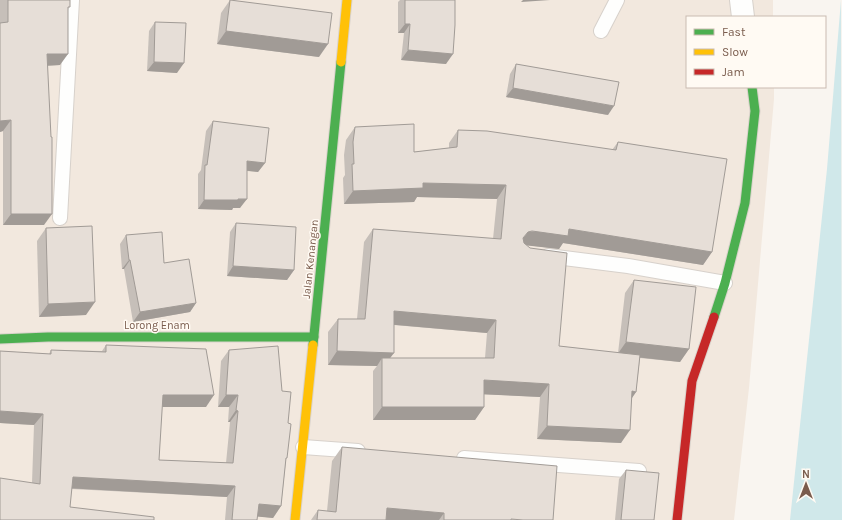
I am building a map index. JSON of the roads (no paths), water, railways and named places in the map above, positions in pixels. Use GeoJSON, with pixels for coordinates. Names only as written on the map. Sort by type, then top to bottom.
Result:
{"type":"FeatureCollection","features":[{"type":"Feature","properties":{"kind":"street","name":"Jalan Kenangan"},"geometry":{"type":"LineString","coordinates":[[295,520],[347,0]]}},
{"type":"Feature","properties":{"kind":"street"},"geometry":{"type":"LineString","coordinates":[[741,0],[743,16]]}},
{"type":"Feature","properties":{"kind":"street"},"geometry":{"type":"LineString","coordinates":[[677,520],[692,381],[725,283],[745,203],[755,111],[752,88]]}},
{"type":"Feature","properties":{"kind":"street","name":"Lorong Enam"},"geometry":{"type":"LineString","coordinates":[[0,339],[48,337],[314,337]]}},
{"type":"Feature","properties":{"kind":"lane"},"geometry":{"type":"LineString","coordinates":[[60,218],[72,0]]}},
{"type":"Feature","properties":{"kind":"lane"},"geometry":{"type":"LineString","coordinates":[[601,31],[617,0]]}},
{"type":"Feature","properties":{"kind":"lane"},"geometry":{"type":"LineString","coordinates":[[537,254],[628,266],[725,283]]}},
{"type":"Feature","properties":{"kind":"lane"},"geometry":{"type":"LineString","coordinates":[[303,447],[373,452]]}},
{"type":"Feature","properties":{"kind":"lane"},"geometry":{"type":"LineString","coordinates":[[452,457],[639,471]]}},
{"type":"Feature","properties":{"kind":"water"},"geometry":{"type":"Polygon","coordinates":[[[841,0],[842,520],[790,520],[827,169],[841,0]]]}}]}
